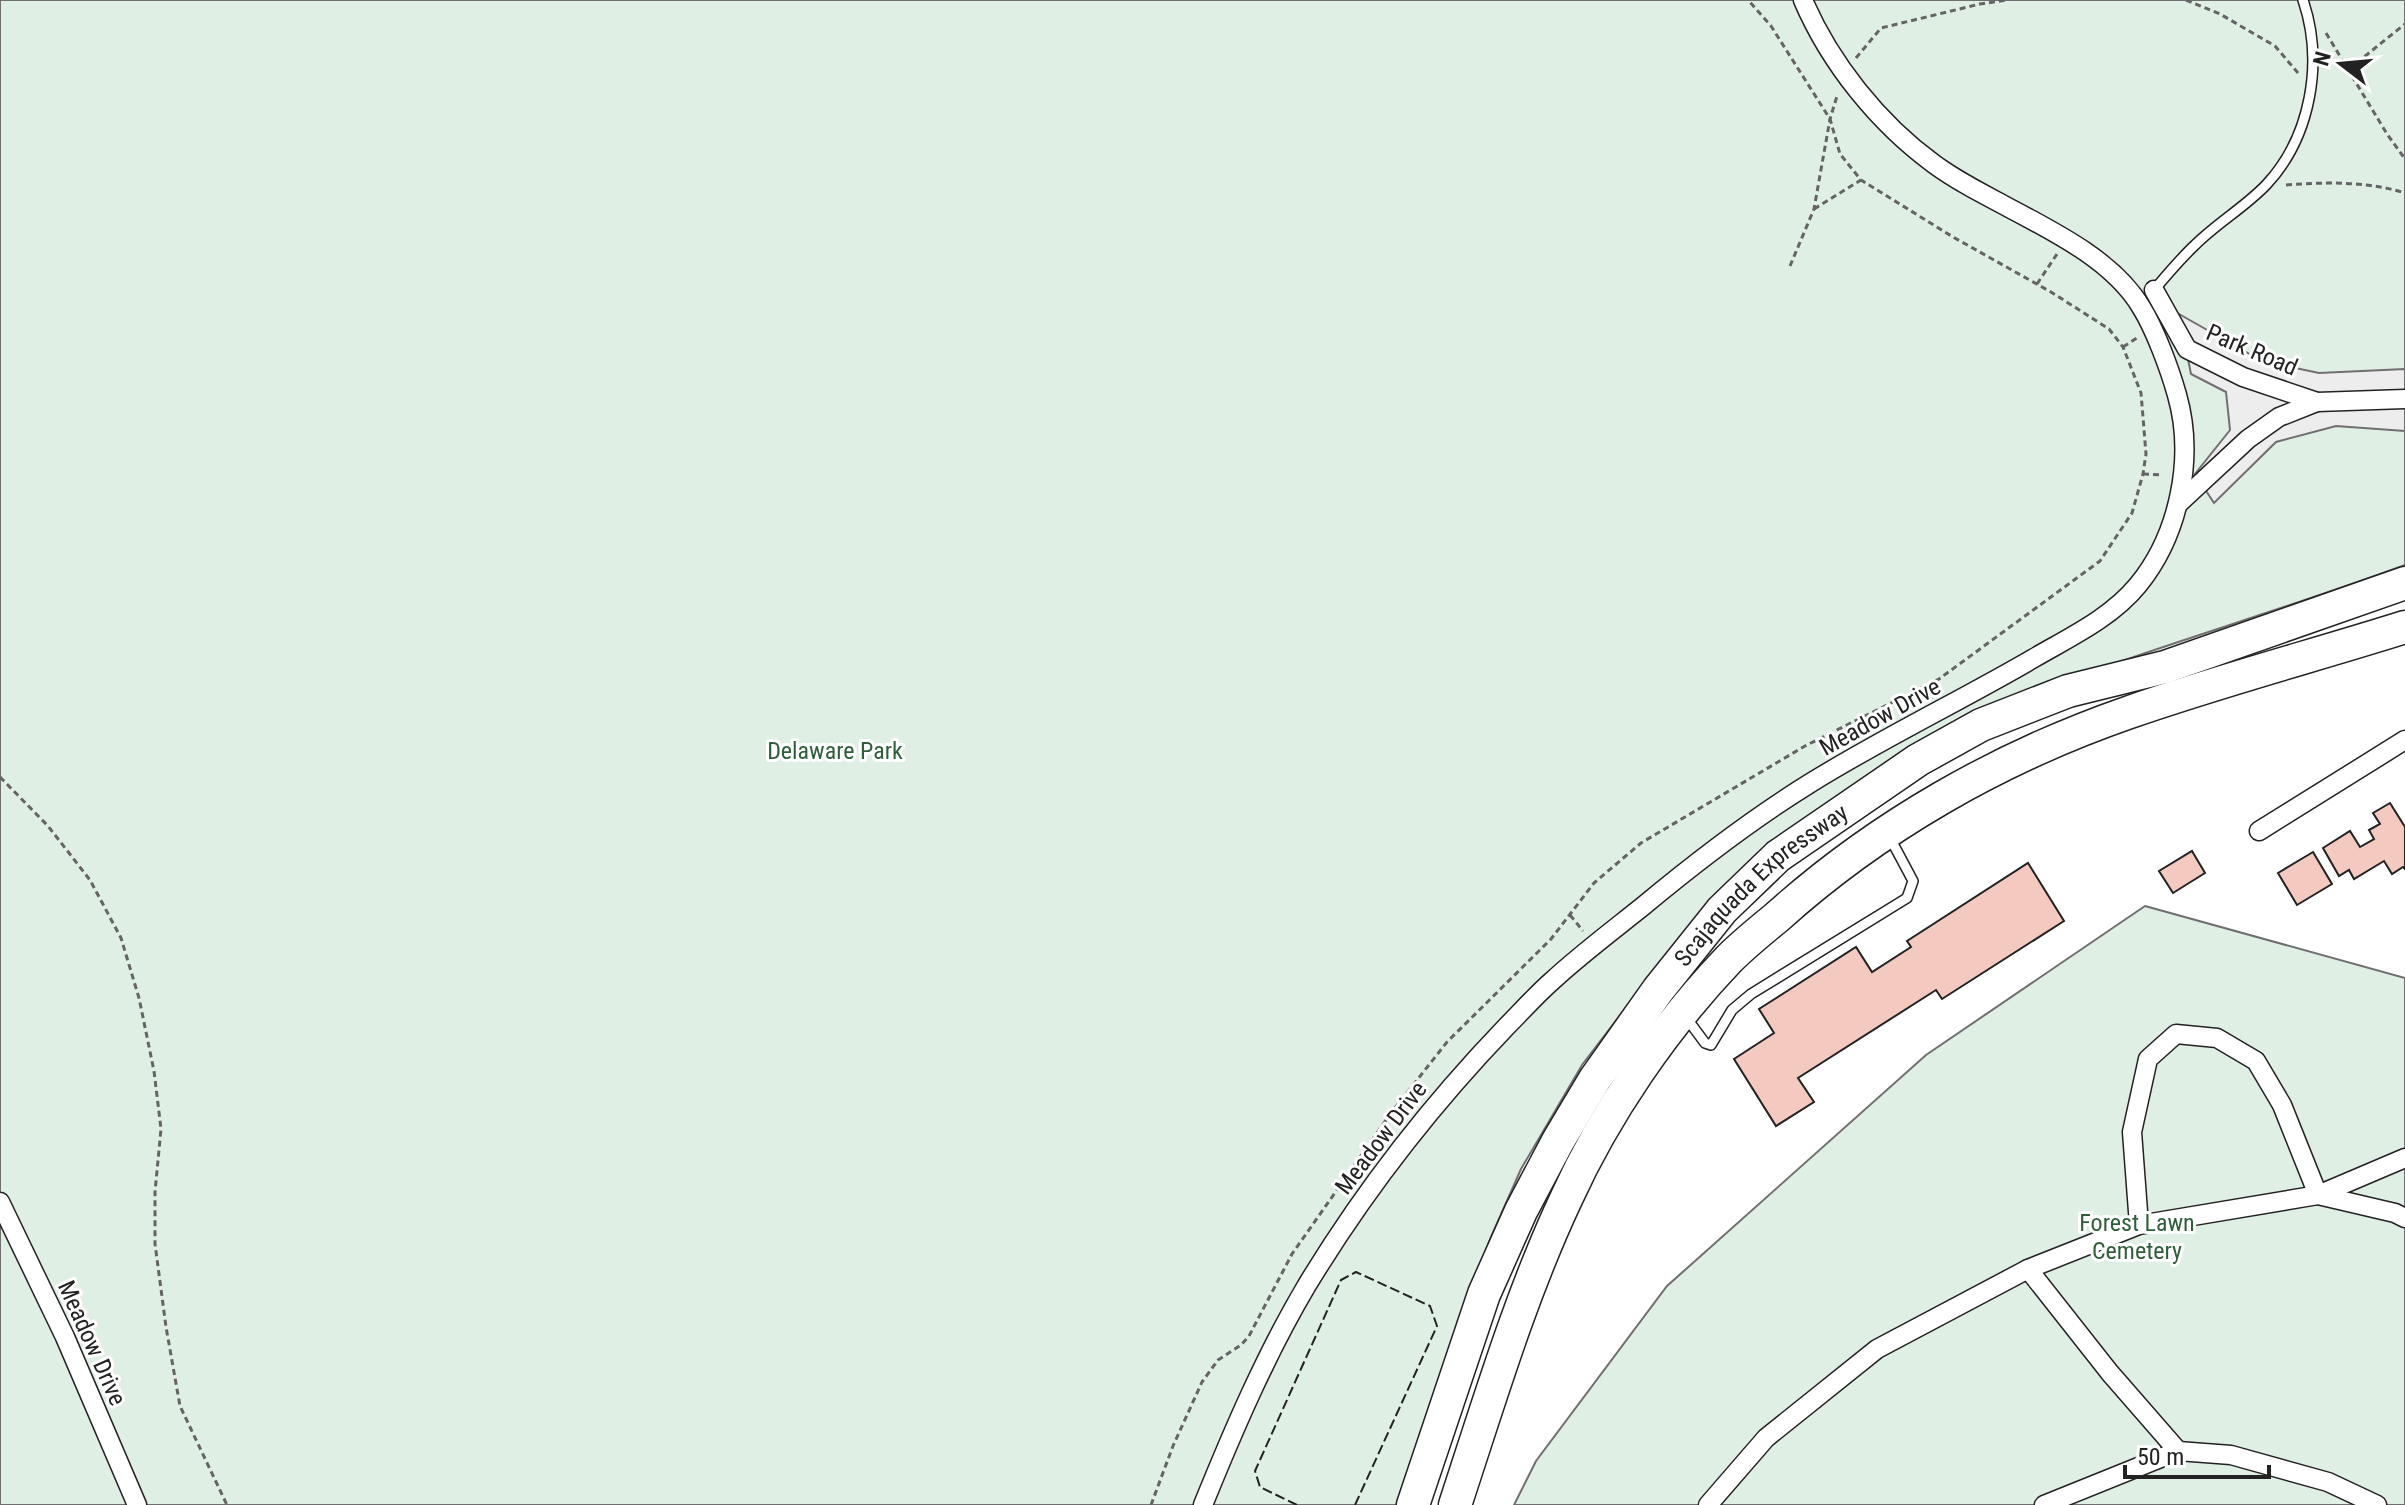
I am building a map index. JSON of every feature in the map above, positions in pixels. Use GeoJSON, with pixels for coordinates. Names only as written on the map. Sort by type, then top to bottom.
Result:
{"type":"FeatureCollection","features":[{"type":"Feature","properties":{"kind":"highway","name":"Scajaquada Expressway"},"geometry":{"type":"LineString","coordinates":[[1413,1505],[1484,1294],[1521,1211],[1558,1141],[1595,1079],[1658,990],[1722,910],[1778,856],[1918,760],[1981,725],[2068,691],[2165,667],[2405,583]]}},
{"type":"Feature","properties":{"kind":"highway","name":"Scajaquada Expressway"},"geometry":{"type":"LineString","coordinates":[[1455,1505],[1535,1269],[1567,1196],[1602,1130],[1666,1033],[1742,948],[1813,885],[1887,830],[1986,774],[2126,713],[2405,627]]}},
{"type":"Feature","properties":{"kind":"street","name":"Meadow Drive"},"geometry":{"type":"LineString","coordinates":[[1203,1505],[1259,1379],[1306,1287],[1368,1192],[1411,1132],[1467,1068],[1551,981],[1680,876],[1801,789],[2114,610],[2137,586],[2157,557],[2178,504],[2183,432],[2178,397],[2140,305],[2112,273],[2066,239],[1935,164],[1898,134],[1844,72],[1811,19],[1803,0]]}},
{"type":"Feature","properties":{"kind":"street","name":"Park Road"},"geometry":{"type":"LineString","coordinates":[[2154,290],[2187,349],[2243,377],[2317,402]]}},
{"type":"Feature","properties":{"kind":"street","name":"Park Road"},"geometry":{"type":"LineString","coordinates":[[2178,504],[2248,439],[2279,417],[2317,402],[2405,399]]}},
{"type":"Feature","properties":{"kind":"street"},"geometry":{"type":"LineString","coordinates":[[2259,831],[2403,747]]}},
{"type":"Feature","properties":{"kind":"street"},"geometry":{"type":"LineString","coordinates":[[2139,1225],[2132,1132],[2148,1059],[2176,1034],[2217,1038],[2256,1061],[2282,1105],[2318,1195]]}},
{"type":"Feature","properties":{"kind":"street"},"geometry":{"type":"LineString","coordinates":[[1708,1505],[1766,1438],[1877,1349],[2028,1269],[2139,1225],[2318,1195],[2405,1158]]}},
{"type":"Feature","properties":{"kind":"street"},"geometry":{"type":"LineString","coordinates":[[2318,1195],[2405,1218]]}},
{"type":"Feature","properties":{"kind":"street","name":"Meadow Drive"},"geometry":{"type":"LineString","coordinates":[[0,1202],[65,1337],[137,1505]]}},
{"type":"Feature","properties":{"kind":"street"},"geometry":{"type":"LineString","coordinates":[[2028,1269],[2110,1373],[2178,1451]]}},
{"type":"Feature","properties":{"kind":"street"},"geometry":{"type":"LineString","coordinates":[[2044,1505],[2178,1451],[2231,1455],[2328,1482],[2377,1505]]}},
{"type":"Feature","properties":{"kind":"lane"},"geometry":{"type":"LineString","coordinates":[[2140,305],[2195,244],[2265,186],[2292,153],[2309,104],[2314,69],[2310,19],[2303,0]]}},
{"type":"Feature","properties":{"kind":"lane"},"geometry":{"type":"LineString","coordinates":[[1683,1013],[1705,1043],[1711,1045],[1732,1010],[1751,994],[1907,898],[1913,881],[1887,830]]}},
{"type":"Feature","properties":{"kind":"path"},"geometry":{"type":"LineString","coordinates":[[1151,1505],[1202,1382],[1218,1360],[1249,1336],[1292,1254],[1391,1113],[1447,1042],[1551,939],[1594,883],[1641,843],[1805,746],[1939,679],[2100,561],[2132,513],[2146,454],[2141,393],[2123,347],[2109,329],[1861,180],[1840,154],[1830,119],[1771,26],[1748,0]]}},
{"type":"Feature","properties":{"kind":"path"},"geometry":{"type":"LineString","coordinates":[[1790,266],[1814,209],[1830,119],[1844,72],[1881,28],[2007,0]]}},
{"type":"Feature","properties":{"kind":"path"},"geometry":{"type":"LineString","coordinates":[[2186,0],[2220,14],[2275,46],[2311,87]]}},
{"type":"Feature","properties":{"kind":"path"},"geometry":{"type":"LineString","coordinates":[[2320,23],[2405,159]]}},
{"type":"Feature","properties":{"kind":"path"},"geometry":{"type":"LineString","coordinates":[[2349,69],[2405,24]]}},
{"type":"Feature","properties":{"kind":"path"},"geometry":{"type":"LineString","coordinates":[[1814,209],[1861,180]]}},
{"type":"Feature","properties":{"kind":"path"},"geometry":{"type":"LineString","coordinates":[[2265,186],[2340,182],[2405,193]]}},
{"type":"Feature","properties":{"kind":"path"},"geometry":{"type":"LineString","coordinates":[[2037,284],[2066,239]]}},
{"type":"Feature","properties":{"kind":"path"},"geometry":{"type":"LineString","coordinates":[[0,777],[48,826],[90,880],[121,938],[139,998],[154,1071],[161,1129],[155,1192],[155,1244],[180,1406],[227,1505]]}},
{"type":"Feature","properties":{"kind":"green space","name":"Delaware Park"},"geometry":{"type":"Polygon","coordinates":[[[0,0],[2405,0],[2405,565],[2105,667],[2007,704],[1660,963],[1582,1065],[1521,1169],[1465,1303],[1396,1505],[0,1505],[0,0]]]}},
{"type":"Feature","properties":{"kind":"green space","name":"Forest Lawn Cemetery"},"geometry":{"type":"Polygon","coordinates":[[[2145,906],[2405,978],[2405,1505],[1514,1505],[1536,1461],[1667,1286],[1926,1055],[2145,906]]]}},
{"type":"Feature","properties":{"kind":"shaded area"},"geometry":{"type":"Polygon","coordinates":[[[2179,314],[2262,361],[2319,373],[2405,369],[2405,431],[2336,426],[2276,442],[2214,503],[2195,474],[2230,430],[2226,392],[2191,374],[2179,314]]]}},
{"type":"Feature","properties":{"kind":"building"},"geometry":{"type":"Polygon","coordinates":[[[2390,803],[2405,827],[2405,869],[2403,867],[2392,874],[2384,861],[2354,879],[2349,870],[2339,876],[2323,848],[2350,831],[2360,847],[2374,839],[2369,830],[2380,824],[2373,813],[2390,803]]]}},
{"type":"Feature","properties":{"kind":"building"},"geometry":{"type":"Polygon","coordinates":[[[2192,851],[2205,873],[2173,893],[2159,871],[2192,851]]]}},
{"type":"Feature","properties":{"kind":"building"},"geometry":{"type":"Polygon","coordinates":[[[2313,852],[2332,884],[2297,905],[2278,873],[2313,852]]]}},
{"type":"Feature","properties":{"kind":"building"},"geometry":{"type":"Polygon","coordinates":[[[2028,863],[2064,921],[1942,999],[1936,990],[1798,1078],[1814,1102],[1776,1126],[1734,1059],[1774,1033],[1759,1009],[1856,947],[1872,972],[1911,947],[1907,941],[2028,863]]]}},
{"type":"Feature","properties":{"kind":"fence"},"geometry":{"type":"LineString","coordinates":[[1297,1505],[1260,1487],[1255,1471],[1341,1280],[1356,1272],[1430,1306],[1437,1326],[1355,1505]]}}]}
